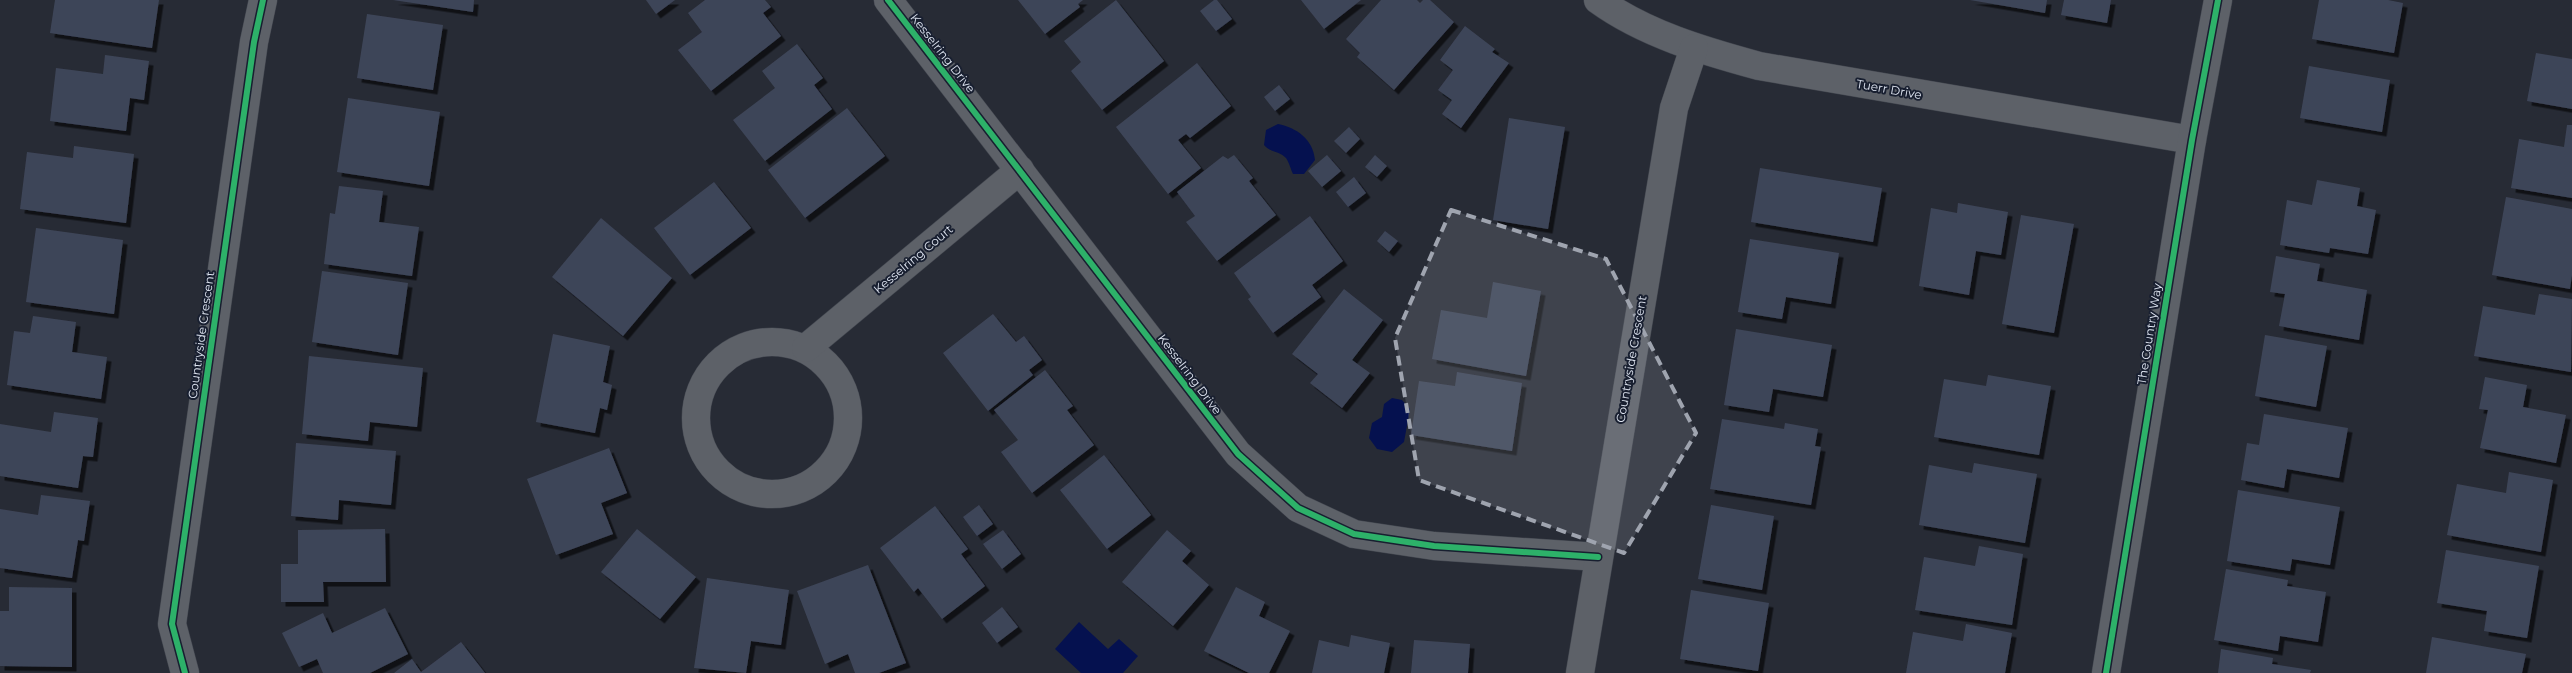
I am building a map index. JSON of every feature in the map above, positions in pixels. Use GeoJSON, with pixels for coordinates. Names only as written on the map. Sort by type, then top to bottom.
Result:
{"type":"FeatureCollection","features":[{"type":"Feature","properties":{"kind":"street","name":"Countryside Crescent"},"geometry":{"type":"LineString","coordinates":[[185,673],[172,624],[254,42],[263,0]]}},
{"type":"Feature","properties":{"kind":"street","name":"Kesselring Drive"},"geometry":{"type":"LineString","coordinates":[[888,0],[1238,454],[1298,508],[1354,534],[1434,546],[1598,557]]}},
{"type":"Feature","properties":{"kind":"street","name":"Tuerr Drive"},"geometry":{"type":"LineString","coordinates":[[1598,0],[1615,12],[1694,48],[1759,66],[2192,140]]}},
{"type":"Feature","properties":{"kind":"street","name":"The Country Way"},"geometry":{"type":"LineString","coordinates":[[2106,673],[2192,140],[2218,0]]}},
{"type":"Feature","properties":{"kind":"street","name":"Countryside Crescent"},"geometry":{"type":"LineString","coordinates":[[1580,673],[1674,108],[1694,48]]}},
{"type":"Feature","properties":{"kind":"street","name":"Kesselring Court"},"geometry":{"type":"LineString","coordinates":[[806,348],[1020,170]]}},
{"type":"Feature","properties":{"kind":"street"},"geometry":{"type":"LineString","coordinates":[[758,343],[784,343],[806,348],[828,366],[842,387],[849,412],[847,437],[837,460],[832,466],[820,479],[798,491],[773,495],[748,491],[725,479],[708,460],[698,438],[695,413],[701,388],[715,367],[735,352],[758,343]]}},
{"type":"Feature","properties":{"kind":"highlighted area"},"geometry":{"type":"Polygon","coordinates":[[[1451,210],[1606,259],[1696,433],[1624,553],[1419,480],[1395,338],[1451,210]]]}},
{"type":"Feature","properties":{"kind":"shaded area"},"geometry":{"type":"Polygon","coordinates":[[[1278,124],[1298,132],[1311,146],[1315,160],[1304,174],[1293,174],[1286,158],[1264,145],[1266,130],[1278,124]]]}},
{"type":"Feature","properties":{"kind":"shaded area"},"geometry":{"type":"Polygon","coordinates":[[[1392,398],[1402,400],[1410,409],[1404,442],[1392,452],[1377,449],[1369,438],[1372,423],[1382,417],[1384,404],[1392,398]]]}},
{"type":"Feature","properties":{"kind":"shaded area"},"geometry":{"type":"Polygon","coordinates":[[[1079,622],[1108,649],[1119,639],[1138,656],[1123,673],[1081,673],[1055,649],[1079,622]]]}},
{"type":"Feature","properties":{"kind":"building"},"geometry":{"type":"Polygon","coordinates":[[[55,0],[159,0],[152,48],[50,33],[55,0]]]}},
{"type":"Feature","properties":{"kind":"building"},"geometry":{"type":"Polygon","coordinates":[[[393,0],[474,0],[473,12],[393,0]]]}},
{"type":"Feature","properties":{"kind":"building"},"geometry":{"type":"Polygon","coordinates":[[[646,0],[675,0],[656,14],[646,0]]]}},
{"type":"Feature","properties":{"kind":"building"},"geometry":{"type":"Polygon","coordinates":[[[705,0],[765,0],[771,7],[763,13],[781,36],[711,91],[678,50],[702,32],[688,13],[705,0]]]}},
{"type":"Feature","properties":{"kind":"building"},"geometry":{"type":"Polygon","coordinates":[[[1018,0],[1083,0],[1078,4],[1080,7],[1045,34],[1018,0]]]}},
{"type":"Feature","properties":{"kind":"building"},"geometry":{"type":"Polygon","coordinates":[[[1116,0],[1164,61],[1102,110],[1071,71],[1081,62],[1064,41],[1116,0]]]}},
{"type":"Feature","properties":{"kind":"building"},"geometry":{"type":"Polygon","coordinates":[[[1214,0],[1217,0],[1232,19],[1216,31],[1200,11],[1214,0]]]}},
{"type":"Feature","properties":{"kind":"building"},"geometry":{"type":"Polygon","coordinates":[[[1301,0],[1361,0],[1324,29],[1301,0]]]}},
{"type":"Feature","properties":{"kind":"building"},"geometry":{"type":"Polygon","coordinates":[[[1381,0],[1417,0],[1420,3],[1423,0],[1430,0],[1454,22],[1394,90],[1357,57],[1360,53],[1346,39],[1381,0]]]}},
{"type":"Feature","properties":{"kind":"building"},"geometry":{"type":"Polygon","coordinates":[[[1970,0],[2047,0],[2045,13],[1970,0]]]}},
{"type":"Feature","properties":{"kind":"building"},"geometry":{"type":"Polygon","coordinates":[[[2064,0],[2111,0],[2107,23],[2061,15],[2064,0]]]}},
{"type":"Feature","properties":{"kind":"building"},"geometry":{"type":"Polygon","coordinates":[[[2319,0],[2388,0],[2403,3],[2394,53],[2312,39],[2319,0]]]}},
{"type":"Feature","properties":{"kind":"building"},"geometry":{"type":"Polygon","coordinates":[[[367,14],[443,25],[433,90],[357,78],[367,14]]]}},
{"type":"Feature","properties":{"kind":"building"},"geometry":{"type":"Polygon","coordinates":[[[1465,26],[1495,49],[1492,52],[1509,63],[1461,128],[1442,114],[1452,100],[1438,90],[1453,70],[1440,60],[1465,26]]]}},
{"type":"Feature","properties":{"kind":"building"},"geometry":{"type":"Polygon","coordinates":[[[797,44],[823,78],[814,85],[832,109],[765,161],[733,120],[775,88],[762,71],[797,44]]]}},
{"type":"Feature","properties":{"kind":"building"},"geometry":{"type":"Polygon","coordinates":[[[2536,53],[2572,59],[2572,109],[2527,101],[2536,53]]]}},
{"type":"Feature","properties":{"kind":"building"},"geometry":{"type":"Polygon","coordinates":[[[105,55],[149,61],[144,100],[130,98],[126,131],[50,121],[56,68],[103,74],[105,55]]]}},
{"type":"Feature","properties":{"kind":"building"},"geometry":{"type":"Polygon","coordinates":[[[1197,63],[1231,106],[1190,138],[1186,134],[1178,140],[1201,168],[1168,194],[1116,127],[1197,63]]]}},
{"type":"Feature","properties":{"kind":"building"},"geometry":{"type":"Polygon","coordinates":[[[2309,66],[2390,80],[2382,132],[2300,118],[2309,66]]]}},
{"type":"Feature","properties":{"kind":"building"},"geometry":{"type":"Polygon","coordinates":[[[1279,85],[1290,99],[1275,111],[1264,97],[1279,85]]]}},
{"type":"Feature","properties":{"kind":"building"},"geometry":{"type":"Polygon","coordinates":[[[348,98],[440,112],[429,186],[337,172],[348,98]]]}},
{"type":"Feature","properties":{"kind":"building"},"geometry":{"type":"Polygon","coordinates":[[[847,108],[885,156],[805,218],[768,170],[847,108]]]}},
{"type":"Feature","properties":{"kind":"building"},"geometry":{"type":"Polygon","coordinates":[[[1509,118],[1565,127],[1548,229],[1493,220],[1509,118]]]}},
{"type":"Feature","properties":{"kind":"building"},"geometry":{"type":"Polygon","coordinates":[[[2567,125],[2572,125],[2572,198],[2511,188],[2519,139],[2564,147],[2567,125]]]}},
{"type":"Feature","properties":{"kind":"building"},"geometry":{"type":"Polygon","coordinates":[[[1349,127],[1360,139],[1346,153],[1334,141],[1349,127]]]}},
{"type":"Feature","properties":{"kind":"building"},"geometry":{"type":"Polygon","coordinates":[[[74,146],[134,154],[126,223],[20,209],[27,152],[73,158],[74,146]]]}},
{"type":"Feature","properties":{"kind":"building"},"geometry":{"type":"Polygon","coordinates":[[[1234,155],[1253,178],[1249,181],[1276,215],[1217,261],[1186,222],[1195,216],[1177,192],[1223,156],[1228,159],[1234,155]]]}},
{"type":"Feature","properties":{"kind":"building"},"geometry":{"type":"Polygon","coordinates":[[[1327,155],[1341,171],[1322,187],[1308,171],[1327,155]]]}},
{"type":"Feature","properties":{"kind":"building"},"geometry":{"type":"Polygon","coordinates":[[[1375,155],[1387,166],[1377,177],[1365,167],[1375,155]]]}},
{"type":"Feature","properties":{"kind":"building"},"geometry":{"type":"Polygon","coordinates":[[[1760,168],[1882,188],[1873,242],[1751,222],[1760,168]]]}},
{"type":"Feature","properties":{"kind":"building"},"geometry":{"type":"Polygon","coordinates":[[[1354,177],[1366,193],[1348,207],[1336,192],[1354,177]]]}},
{"type":"Feature","properties":{"kind":"building"},"geometry":{"type":"Polygon","coordinates":[[[2317,180],[2360,188],[2357,206],[2376,210],[2368,254],[2330,248],[2329,253],[2280,245],[2287,200],[2312,205],[2317,180]]]}},
{"type":"Feature","properties":{"kind":"building"},"geometry":{"type":"Polygon","coordinates":[[[714,182],[751,228],[690,275],[654,228],[714,182]]]}},
{"type":"Feature","properties":{"kind":"building"},"geometry":{"type":"Polygon","coordinates":[[[339,186],[383,191],[379,222],[419,227],[412,276],[324,264],[330,213],[335,214],[339,186]]]}},
{"type":"Feature","properties":{"kind":"building"},"geometry":{"type":"Polygon","coordinates":[[[2506,197],[2572,209],[2572,275],[2570,289],[2492,275],[2506,197]]]}},
{"type":"Feature","properties":{"kind":"building"},"geometry":{"type":"Polygon","coordinates":[[[1958,203],[2008,212],[2001,255],[1976,251],[1969,295],[1919,286],[1931,208],[1957,213],[1958,203]]]}},
{"type":"Feature","properties":{"kind":"building"},"geometry":{"type":"Polygon","coordinates":[[[2021,215],[2074,224],[2054,333],[2002,324],[2021,215]]]}},
{"type":"Feature","properties":{"kind":"building"},"geometry":{"type":"Polygon","coordinates":[[[1310,216],[1343,261],[1312,285],[1321,297],[1273,333],[1248,299],[1251,297],[1234,273],[1310,216]]]}},
{"type":"Feature","properties":{"kind":"building"},"geometry":{"type":"Polygon","coordinates":[[[601,218],[672,278],[623,336],[552,277],[601,218]]]}},
{"type":"Feature","properties":{"kind":"building"},"geometry":{"type":"Polygon","coordinates":[[[36,228],[123,240],[114,314],[26,302],[36,228]]]}},
{"type":"Feature","properties":{"kind":"building"},"geometry":{"type":"Polygon","coordinates":[[[1385,231],[1398,241],[1389,252],[1377,241],[1385,231]]]}},
{"type":"Feature","properties":{"kind":"building"},"geometry":{"type":"Polygon","coordinates":[[[1750,239],[1839,253],[1831,304],[1786,297],[1782,319],[1738,312],[1750,239]]]}},
{"type":"Feature","properties":{"kind":"building"},"geometry":{"type":"Polygon","coordinates":[[[2276,256],[2320,264],[2317,281],[2367,290],[2359,340],[2279,326],[2285,294],[2270,292],[2276,256]]]}},
{"type":"Feature","properties":{"kind":"building"},"geometry":{"type":"Polygon","coordinates":[[[322,271],[408,283],[398,355],[312,342],[322,271]]]}},
{"type":"Feature","properties":{"kind":"building"},"geometry":{"type":"Polygon","coordinates":[[[1493,282],[1541,291],[1526,376],[1432,359],[1441,310],[1487,318],[1493,282]]]}},
{"type":"Feature","properties":{"kind":"building"},"geometry":{"type":"Polygon","coordinates":[[[1344,289],[1383,320],[1352,360],[1370,373],[1342,408],[1310,383],[1318,374],[1292,354],[1344,289]]]}},
{"type":"Feature","properties":{"kind":"building"},"geometry":{"type":"Polygon","coordinates":[[[2539,294],[2572,299],[2571,372],[2474,356],[2483,306],[2535,315],[2539,294]]]}},
{"type":"Feature","properties":{"kind":"building"},"geometry":{"type":"Polygon","coordinates":[[[993,314],[1016,342],[1024,336],[1042,360],[1029,370],[1033,375],[988,411],[943,353],[993,314]]]}},
{"type":"Feature","properties":{"kind":"building"},"geometry":{"type":"Polygon","coordinates":[[[33,316],[76,322],[72,352],[107,357],[101,399],[7,385],[14,331],[30,333],[33,316]]]}},
{"type":"Feature","properties":{"kind":"building"},"geometry":{"type":"Polygon","coordinates":[[[1736,329],[1832,345],[1823,397],[1773,389],[1769,412],[1724,405],[1736,329]]]}},
{"type":"Feature","properties":{"kind":"building"},"geometry":{"type":"Polygon","coordinates":[[[553,334],[610,346],[603,382],[612,385],[607,410],[600,408],[595,433],[536,422],[553,334]]]}},
{"type":"Feature","properties":{"kind":"building"},"geometry":{"type":"Polygon","coordinates":[[[2265,335],[2327,346],[2316,407],[2255,396],[2265,335]]]}},
{"type":"Feature","properties":{"kind":"building"},"geometry":{"type":"Polygon","coordinates":[[[309,356],[423,368],[417,427],[370,422],[368,441],[302,434],[309,356]]]}},
{"type":"Feature","properties":{"kind":"building"},"geometry":{"type":"Polygon","coordinates":[[[1045,370],[1073,406],[1067,410],[1094,445],[1032,493],[1001,452],[1018,440],[994,410],[1045,370]]]}},
{"type":"Feature","properties":{"kind":"building"},"geometry":{"type":"Polygon","coordinates":[[[1457,372],[1522,383],[1512,451],[1411,435],[1419,381],[1455,386],[1457,372]]]}},
{"type":"Feature","properties":{"kind":"building"},"geometry":{"type":"Polygon","coordinates":[[[1988,375],[2051,386],[2039,455],[1934,437],[1944,379],[1986,386],[1988,375]]]}},
{"type":"Feature","properties":{"kind":"building"},"geometry":{"type":"Polygon","coordinates":[[[2485,377],[2527,385],[2523,407],[2566,415],[2556,463],[2480,448],[2488,410],[2479,409],[2485,377]]]}},
{"type":"Feature","properties":{"kind":"building"},"geometry":{"type":"Polygon","coordinates":[[[54,412],[98,418],[93,457],[83,456],[78,488],[0,476],[0,424],[51,432],[54,412]]]}},
{"type":"Feature","properties":{"kind":"building"},"geometry":{"type":"Polygon","coordinates":[[[2264,414],[2348,428],[2339,478],[2287,469],[2284,488],[2241,480],[2247,443],[2259,445],[2264,414]]]}},
{"type":"Feature","properties":{"kind":"building"},"geometry":{"type":"Polygon","coordinates":[[[1722,419],[1784,429],[1785,423],[1818,429],[1815,446],[1821,447],[1811,505],[1710,489],[1722,419]]]}},
{"type":"Feature","properties":{"kind":"building"},"geometry":{"type":"Polygon","coordinates":[[[296,443],[396,451],[391,505],[339,500],[338,520],[291,516],[296,443]]]}},
{"type":"Feature","properties":{"kind":"building"},"geometry":{"type":"Polygon","coordinates":[[[609,448],[627,493],[601,503],[613,534],[556,555],[527,479],[609,448]]]}},
{"type":"Feature","properties":{"kind":"building"},"geometry":{"type":"Polygon","coordinates":[[[1104,455],[1151,515],[1107,549],[1060,490],[1104,455]]]}},
{"type":"Feature","properties":{"kind":"building"},"geometry":{"type":"Polygon","coordinates":[[[1974,463],[2037,474],[2025,543],[1919,525],[1929,465],[1972,473],[1974,463]]]}},
{"type":"Feature","properties":{"kind":"building"},"geometry":{"type":"Polygon","coordinates":[[[2509,472],[2553,480],[2541,552],[2447,535],[2457,484],[2506,493],[2509,472]]]}},
{"type":"Feature","properties":{"kind":"building"},"geometry":{"type":"Polygon","coordinates":[[[2238,490],[2340,507],[2330,565],[2292,559],[2290,571],[2227,561],[2238,490]]]}},
{"type":"Feature","properties":{"kind":"building"},"geometry":{"type":"Polygon","coordinates":[[[41,495],[90,501],[84,541],[78,540],[72,578],[0,568],[0,509],[38,515],[41,495]]]}},
{"type":"Feature","properties":{"kind":"building"},"geometry":{"type":"Polygon","coordinates":[[[979,505],[993,524],[977,536],[963,517],[979,505]]]}},
{"type":"Feature","properties":{"kind":"building"},"geometry":{"type":"Polygon","coordinates":[[[1711,505],[1774,516],[1762,590],[1698,579],[1711,505]]]}},
{"type":"Feature","properties":{"kind":"building"},"geometry":{"type":"Polygon","coordinates":[[[935,506],[968,549],[961,554],[985,586],[942,619],[918,588],[914,592],[880,548],[935,506]]]}},
{"type":"Feature","properties":{"kind":"building"},"geometry":{"type":"Polygon","coordinates":[[[385,529],[386,582],[323,582],[324,602],[281,602],[281,564],[298,564],[298,530],[385,529]]]}},
{"type":"Feature","properties":{"kind":"building"},"geometry":{"type":"Polygon","coordinates":[[[637,529],[696,577],[660,619],[601,572],[637,529]]]}},
{"type":"Feature","properties":{"kind":"building"},"geometry":{"type":"Polygon","coordinates":[[[1003,530],[1021,554],[1002,569],[983,544],[1003,530]]]}},
{"type":"Feature","properties":{"kind":"building"},"geometry":{"type":"Polygon","coordinates":[[[1167,530],[1191,551],[1182,561],[1209,585],[1173,626],[1122,582],[1167,530]]]}},
{"type":"Feature","properties":{"kind":"building"},"geometry":{"type":"Polygon","coordinates":[[[1979,546],[2023,554],[2012,625],[1915,610],[1924,557],[1975,566],[1979,546]]]}},
{"type":"Feature","properties":{"kind":"building"},"geometry":{"type":"Polygon","coordinates":[[[2446,550],[2539,566],[2527,638],[2484,631],[2487,611],[2437,603],[2446,550]]]}},
{"type":"Feature","properties":{"kind":"building"},"geometry":{"type":"Polygon","coordinates":[[[868,565],[906,663],[879,673],[855,673],[848,654],[825,664],[797,591],[868,565]]]}},
{"type":"Feature","properties":{"kind":"building"},"geometry":{"type":"Polygon","coordinates":[[[2226,569],[2288,580],[2287,586],[2326,592],[2318,642],[2280,636],[2278,651],[2214,640],[2226,569]]]}},
{"type":"Feature","properties":{"kind":"building"},"geometry":{"type":"Polygon","coordinates":[[[707,578],[789,590],[781,645],[751,641],[746,673],[694,668],[707,578]]]}},
{"type":"Feature","properties":{"kind":"building"},"geometry":{"type":"Polygon","coordinates":[[[9,587],[72,588],[72,667],[0,666],[0,611],[9,611],[9,587]]]}},
{"type":"Feature","properties":{"kind":"building"},"geometry":{"type":"Polygon","coordinates":[[[1236,587],[1265,602],[1259,616],[1290,631],[1269,673],[1249,673],[1204,651],[1236,587]]]}},
{"type":"Feature","properties":{"kind":"building"},"geometry":{"type":"Polygon","coordinates":[[[1691,590],[1769,603],[1758,671],[1680,659],[1691,590]]]}},
{"type":"Feature","properties":{"kind":"building"},"geometry":{"type":"Polygon","coordinates":[[[1002,607],[1018,627],[997,643],[982,623],[1002,607]]]}},
{"type":"Feature","properties":{"kind":"building"},"geometry":{"type":"Polygon","coordinates":[[[385,608],[408,654],[370,673],[323,673],[317,659],[299,667],[282,633],[323,613],[332,633],[385,608]]]}},
{"type":"Feature","properties":{"kind":"building"},"geometry":{"type":"Polygon","coordinates":[[[1966,624],[2012,633],[2005,673],[1906,673],[1913,632],[1963,641],[1966,624]]]}},
{"type":"Feature","properties":{"kind":"building"},"geometry":{"type":"Polygon","coordinates":[[[1351,635],[1390,643],[1384,673],[1312,673],[1319,640],[1349,647],[1351,635]]]}},
{"type":"Feature","properties":{"kind":"building"},"geometry":{"type":"Polygon","coordinates":[[[2432,637],[2526,654],[2522,673],[2426,673],[2432,637]]]}},
{"type":"Feature","properties":{"kind":"building"},"geometry":{"type":"Polygon","coordinates":[[[1414,640],[1470,644],[1468,673],[1411,673],[1414,640]]]}},
{"type":"Feature","properties":{"kind":"building"},"geometry":{"type":"Polygon","coordinates":[[[461,642],[485,673],[394,673],[412,659],[421,672],[461,642]]]}},
{"type":"Feature","properties":{"kind":"building"},"geometry":{"type":"Polygon","coordinates":[[[2221,649],[2273,658],[2272,664],[2311,670],[2310,673],[2218,673],[2221,649]]]}},
{"type":"Feature","properties":{"kind":"cycle path"},"geometry":{"type":"LineString","coordinates":[[185,673],[172,624],[254,42],[263,0]]}},
{"type":"Feature","properties":{"kind":"cycle path"},"geometry":{"type":"LineString","coordinates":[[888,0],[1238,454],[1298,508],[1354,534],[1434,546],[1598,557]]}},
{"type":"Feature","properties":{"kind":"cycle path"},"geometry":{"type":"LineString","coordinates":[[2106,673],[2192,140],[2218,0]]}}]}
